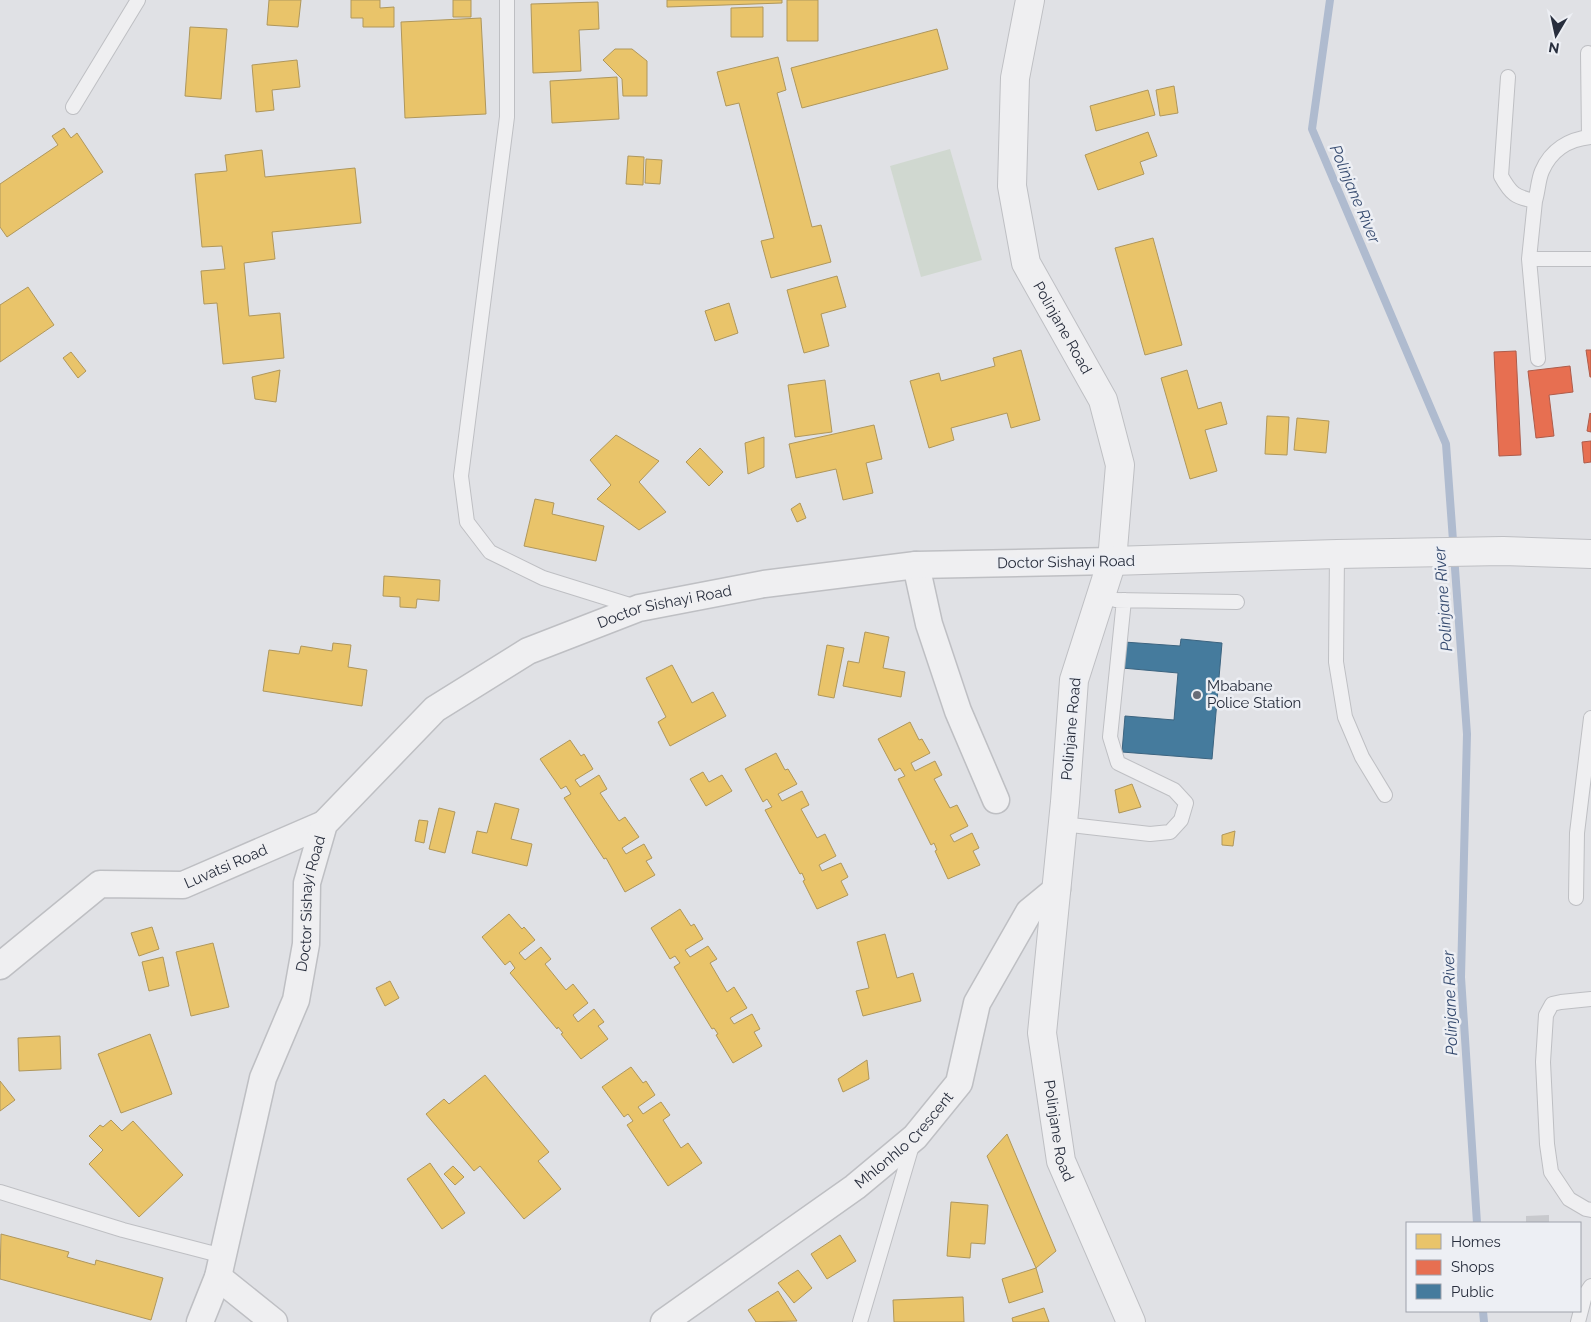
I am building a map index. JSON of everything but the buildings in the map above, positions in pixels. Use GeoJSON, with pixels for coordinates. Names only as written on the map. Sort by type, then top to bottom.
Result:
{"type":"FeatureCollection","features":[{"type":"Feature","properties":{"kind":"street","name":"Polinjane Road"},"geometry":{"type":"LineString","coordinates":[[1030,0],[1015,78],[1012,186],[1026,263],[1103,400],[1120,465],[1112,561],[1112,600],[1074,680],[1042,1033],[1061,1161],[1131,1322]]}},
{"type":"Feature","properties":{"kind":"street","name":"Doctor Sishayi Road"},"geometry":{"type":"LineString","coordinates":[[200,1322],[221,1266],[264,1078],[296,1000],[306,944],[307,883],[324,824],[435,709],[528,651],[639,608],[764,584],[916,565],[1503,551],[1591,554]]}},
{"type":"Feature","properties":{"kind":"street"},"geometry":{"type":"LineString","coordinates":[[916,565],[929,624],[958,711],[996,800]]}},
{"type":"Feature","properties":{"kind":"street","name":"Luvatsi Road"},"geometry":{"type":"LineString","coordinates":[[0,966],[100,884],[182,885],[324,824]]}},
{"type":"Feature","properties":{"kind":"street","name":"Mhlonhlo Crescent"},"geometry":{"type":"LineString","coordinates":[[664,1322],[855,1187],[915,1137],[959,1083],[977,1003],[1024,920],[1029,912],[1056,889]]}},
{"type":"Feature","properties":{"kind":"street"},"geometry":{"type":"LineString","coordinates":[[221,1266],[274,1322]]}},
{"type":"Feature","properties":{"kind":"lane"},"geometry":{"type":"LineString","coordinates":[[73,107],[138,0]]}},
{"type":"Feature","properties":{"kind":"lane"},"geometry":{"type":"LineString","coordinates":[[507,0],[507,117],[461,476],[468,522],[490,552],[543,578],[639,608]]}},
{"type":"Feature","properties":{"kind":"lane"},"geometry":{"type":"LineString","coordinates":[[1538,359],[1530,259],[1535,201],[1541,172],[1550,156],[1561,146],[1574,140],[1590,137],[1588,53]]}},
{"type":"Feature","properties":{"kind":"lane"},"geometry":{"type":"LineString","coordinates":[[1508,77],[1501,176],[1508,189],[1518,198],[1535,201]]}},
{"type":"Feature","properties":{"kind":"lane"},"geometry":{"type":"LineString","coordinates":[[1530,259],[1591,259]]}},
{"type":"Feature","properties":{"kind":"lane"},"geometry":{"type":"LineString","coordinates":[[1338,554],[1336,662],[1345,717],[1362,757],[1385,795]]}},
{"type":"Feature","properties":{"kind":"lane"},"geometry":{"type":"LineString","coordinates":[[1062,824],[1150,834],[1170,832],[1181,820],[1186,803],[1174,790],[1118,763],[1110,737],[1112,600],[1237,602]]}},
{"type":"Feature","properties":{"kind":"lane"},"geometry":{"type":"LineString","coordinates":[[1576,898],[1576,833],[1591,718]]}},
{"type":"Feature","properties":{"kind":"lane"},"geometry":{"type":"LineString","coordinates":[[1591,999],[1552,1004],[1546,1015],[1543,1062],[1551,1172],[1569,1199],[1591,1210]]}},
{"type":"Feature","properties":{"kind":"lane"},"geometry":{"type":"LineString","coordinates":[[860,1322],[915,1137]]}},
{"type":"Feature","properties":{"kind":"lane"},"geometry":{"type":"LineString","coordinates":[[0,1192],[123,1230],[221,1266]]}},
{"type":"Feature","properties":{"kind":"lane"},"geometry":{"type":"LineString","coordinates":[[1581,1310],[1585,1295],[1591,1286]]}},
{"type":"Feature","properties":{"kind":"shaded area"},"geometry":{"type":"Polygon","coordinates":[[[950,149],[982,260],[921,277],[890,166],[950,149]]]}},
{"type":"Feature","properties":{"kind":"waterway","name":"Polinjane River"},"geometry":{"type":"LineString","coordinates":[[1330,0],[1312,129],[1446,444],[1467,734],[1461,977],[1477,1222]]}},
{"type":"Feature","properties":{"kind":"waterway","name":"Polinjane River"},"geometry":{"type":"LineString","coordinates":[[1483,1312],[1484,1322]]}},
{"type":"Feature","properties":{"kind":"place","name":"Mbabane Police Station"},"geometry":{"type":"Point","coordinates":[1197,695]}}]}
